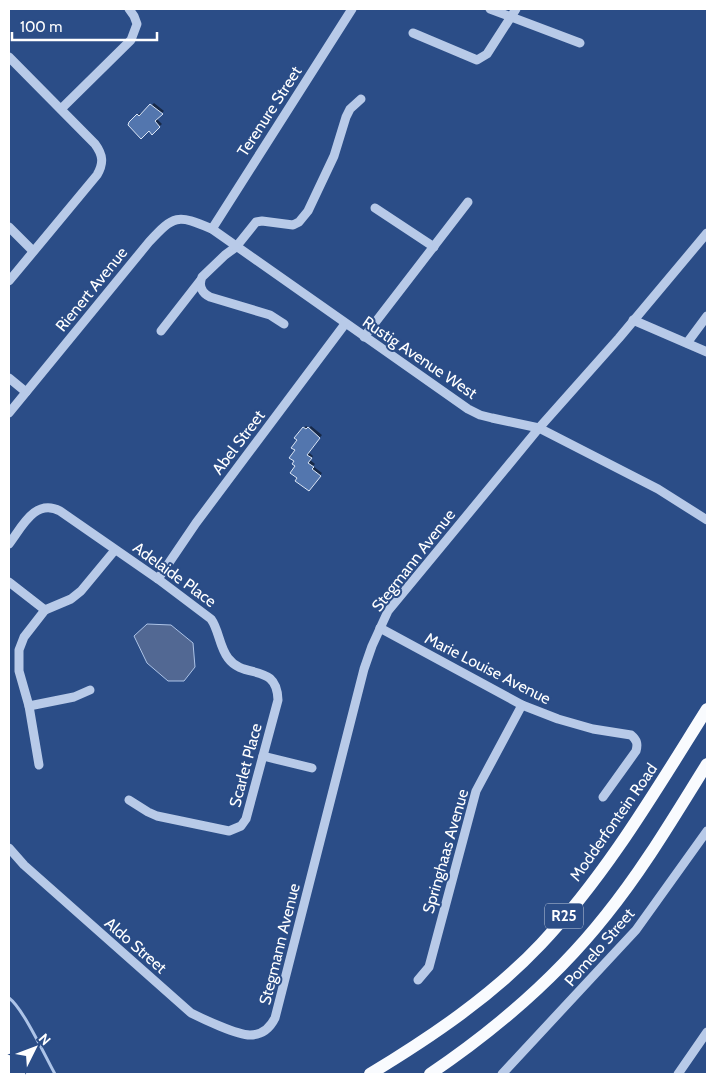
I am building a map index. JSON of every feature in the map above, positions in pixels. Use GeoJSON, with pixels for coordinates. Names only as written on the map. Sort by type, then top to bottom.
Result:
{"type":"FeatureCollection","features":[{"type":"Feature","properties":{"kind":"main road","name":"Modderfontein Road"},"geometry":{"type":"LineString","coordinates":[[370,1074],[451,1022],[495,987],[541,944],[618,848],[707,709]]}},
{"type":"Feature","properties":{"kind":"main road","name":"R25"},"geometry":{"type":"LineString","coordinates":[[430,1074],[469,1048],[515,1010],[563,963],[606,916],[642,868],[707,764]]}},
{"type":"Feature","properties":{"kind":"street"},"geometry":{"type":"LineString","coordinates":[[61,109],[131,40],[137,24],[129,9]]}},
{"type":"Feature","properties":{"kind":"street","name":"Terenure Street"},"geometry":{"type":"LineString","coordinates":[[212,229],[352,9]]}},
{"type":"Feature","properties":{"kind":"street"},"geometry":{"type":"LineString","coordinates":[[490,9],[580,43]]}},
{"type":"Feature","properties":{"kind":"street"},"geometry":{"type":"LineString","coordinates":[[413,33],[477,60],[487,54],[516,9]]}},
{"type":"Feature","properties":{"kind":"street"},"geometry":{"type":"LineString","coordinates":[[9,57],[95,144],[101,153],[102,162],[97,175],[9,281]]}},
{"type":"Feature","properties":{"kind":"street"},"geometry":{"type":"LineString","coordinates":[[161,332],[202,277],[236,247],[256,222],[293,225],[304,217],[334,156],[346,117],[361,99]]}},
{"type":"Feature","properties":{"kind":"street"},"geometry":{"type":"LineString","coordinates":[[364,337],[468,202]]}},
{"type":"Feature","properties":{"kind":"street"},"geometry":{"type":"LineString","coordinates":[[375,208],[434,246]]}},
{"type":"Feature","properties":{"kind":"street","name":"Rienert Avenue"},"geometry":{"type":"LineString","coordinates":[[9,412],[166,223],[176,219],[188,219],[212,229]]}},
{"type":"Feature","properties":{"kind":"street"},"geometry":{"type":"LineString","coordinates":[[9,227],[33,251]]}},
{"type":"Feature","properties":{"kind":"street","name":"Rustig Avenue West"},"geometry":{"type":"LineString","coordinates":[[212,229],[468,409],[492,418],[539,428],[658,490],[707,520]]}},
{"type":"Feature","properties":{"kind":"street","name":"Stegmann Avenue"},"geometry":{"type":"LineString","coordinates":[[260,1033],[272,1025],[275,1018],[364,669],[388,611],[539,428],[706,237]]}},
{"type":"Feature","properties":{"kind":"street"},"geometry":{"type":"LineString","coordinates":[[200,281],[203,291],[210,297],[270,315],[284,324]]}},
{"type":"Feature","properties":{"kind":"street"},"geometry":{"type":"LineString","coordinates":[[687,343],[707,316]]}},
{"type":"Feature","properties":{"kind":"street"},"geometry":{"type":"LineString","coordinates":[[634,320],[707,352]]}},
{"type":"Feature","properties":{"kind":"street","name":"Abel Street"},"geometry":{"type":"LineString","coordinates":[[158,579],[196,523],[345,324]]}},
{"type":"Feature","properties":{"kind":"street"},"geometry":{"type":"LineString","coordinates":[[9,378],[26,392]]}},
{"type":"Feature","properties":{"kind":"street","name":"Adelaide Place"},"geometry":{"type":"LineString","coordinates":[[9,544],[35,512],[43,507],[51,506],[60,510],[211,618],[216,625],[225,652]]}},
{"type":"Feature","properties":{"kind":"street","name":"Adelaide Place"},"geometry":{"type":"LineString","coordinates":[[45,610],[71,599],[81,591],[115,550]]}},
{"type":"Feature","properties":{"kind":"street"},"geometry":{"type":"LineString","coordinates":[[9,582],[45,610],[24,638],[19,650],[18,671],[29,706],[39,765]]}},
{"type":"Feature","properties":{"kind":"street","name":"Marie Louise Avenue"},"geometry":{"type":"LineString","coordinates":[[380,628],[522,705],[558,719],[593,729],[631,735],[638,744],[636,751],[603,797]]}},
{"type":"Feature","properties":{"kind":"street","name":"Scarlet Place"},"geometry":{"type":"LineString","coordinates":[[129,800],[157,816],[229,831],[236,830],[246,819],[278,700],[278,690],[268,676],[236,665],[229,660],[225,652]]}},
{"type":"Feature","properties":{"kind":"street"},"geometry":{"type":"LineString","coordinates":[[29,706],[74,697],[90,690]]}},
{"type":"Feature","properties":{"kind":"street","name":"Springhaas Avenue"},"geometry":{"type":"LineString","coordinates":[[418,980],[429,966],[476,791],[522,705]]}},
{"type":"Feature","properties":{"kind":"street"},"geometry":{"type":"LineString","coordinates":[[263,756],[312,768]]}},
{"type":"Feature","properties":{"kind":"street","name":"Pomelo Street"},"geometry":{"type":"LineString","coordinates":[[502,1074],[636,930],[707,831]]}},
{"type":"Feature","properties":{"kind":"street","name":"Aldo Street"},"geometry":{"type":"LineString","coordinates":[[9,848],[24,865],[191,1013],[206,1021],[249,1035],[260,1033]]}},
{"type":"Feature","properties":{"kind":"street"},"geometry":{"type":"LineString","coordinates":[[678,1074],[707,1032]]}},
{"type":"Feature","properties":{"kind":"water"},"geometry":{"type":"Polygon","coordinates":[[[147,624],[171,625],[193,643],[195,667],[184,681],[168,681],[147,663],[134,636],[147,624]]]}},
{"type":"Feature","properties":{"kind":"building"},"geometry":{"type":"Polygon","coordinates":[[[150,104],[163,114],[155,121],[160,127],[152,135],[149,131],[141,139],[128,125],[137,114],[139,116],[150,104]]]}},
{"type":"Feature","properties":{"kind":"building"},"geometry":{"type":"Polygon","coordinates":[[[303,427],[306,429],[308,427],[320,438],[307,455],[312,458],[308,463],[314,467],[312,469],[321,476],[309,491],[295,481],[297,478],[290,473],[295,466],[292,464],[294,461],[289,458],[295,450],[291,448],[297,440],[294,438],[303,427]]]}},
{"type":"Feature","properties":{"kind":"waterway"},"geometry":{"type":"LineString","coordinates":[[9,998],[21,1012],[55,1074]]}}]}
